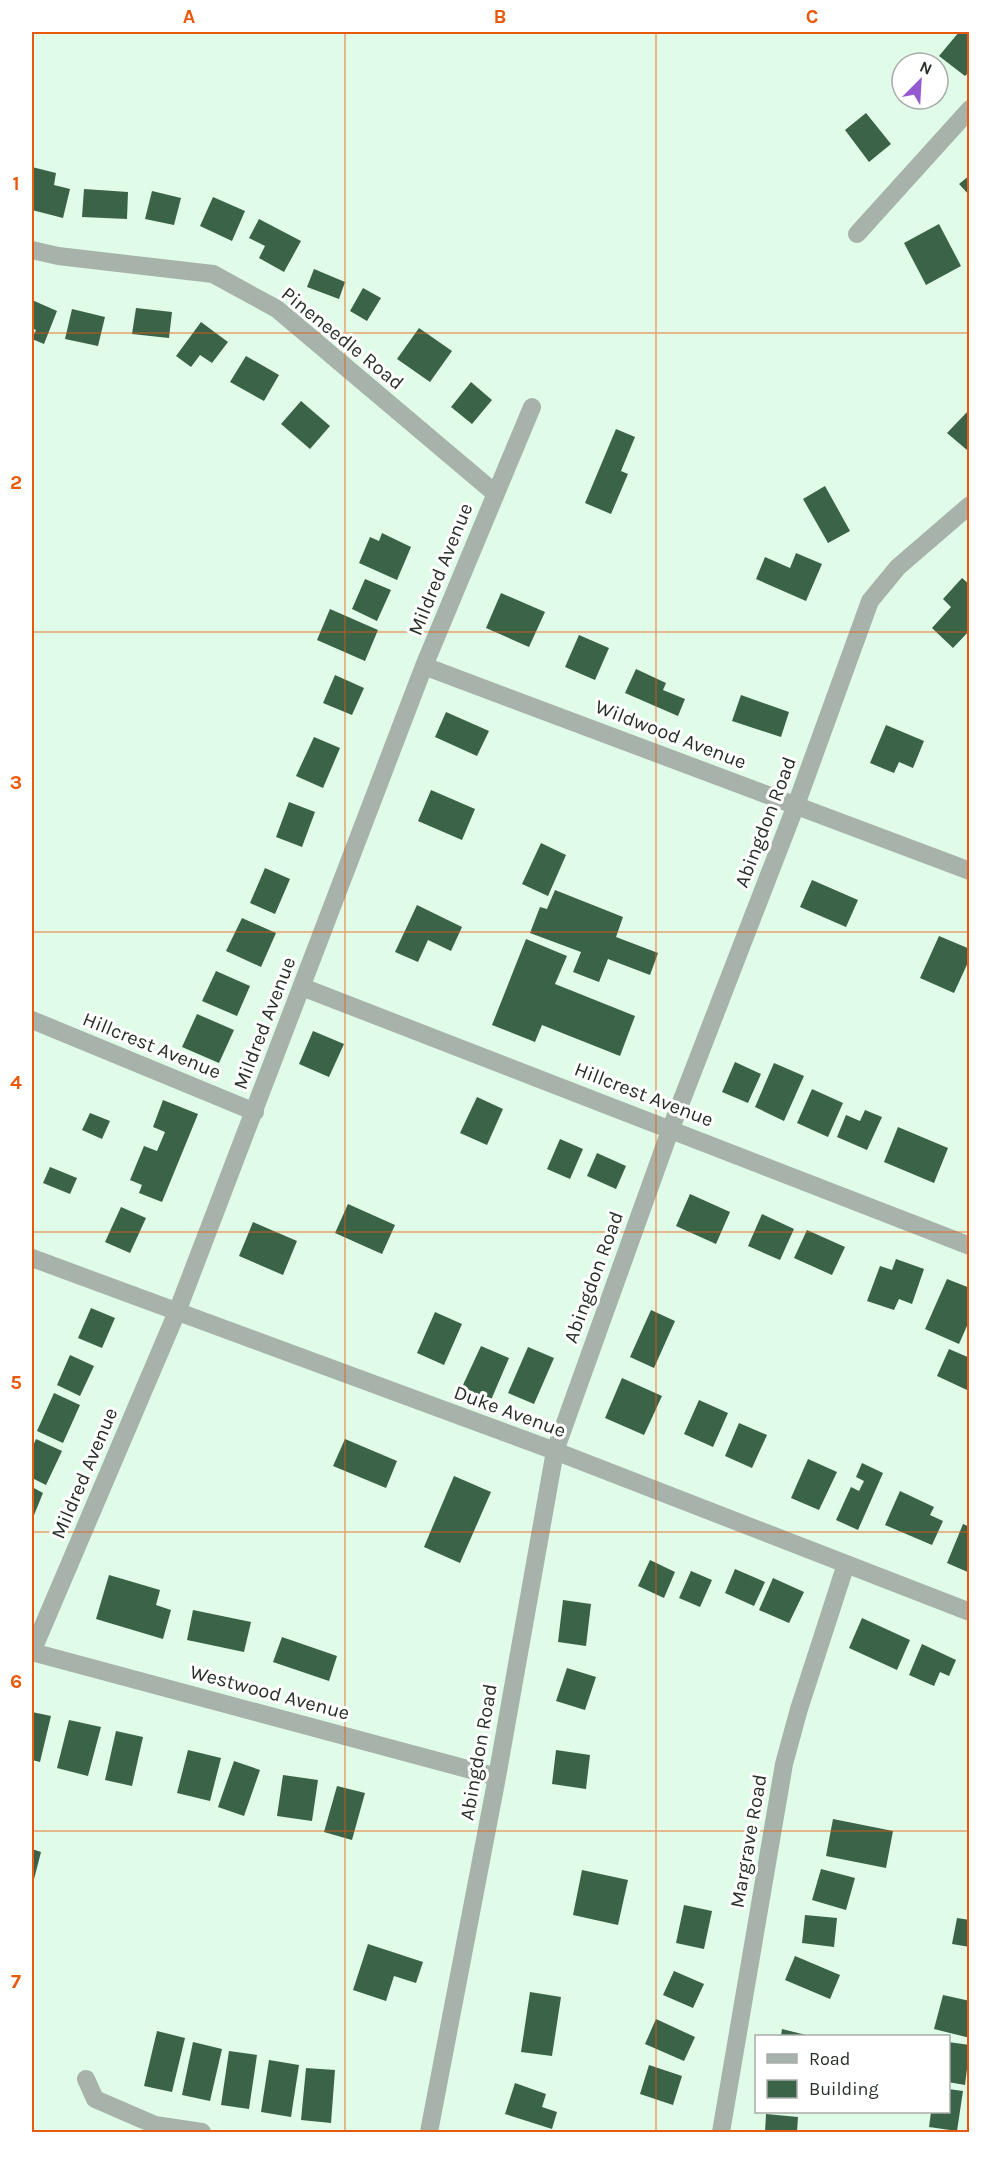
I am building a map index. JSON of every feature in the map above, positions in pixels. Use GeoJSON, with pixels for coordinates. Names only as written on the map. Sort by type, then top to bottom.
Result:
{"type":"FeatureCollection","features":[{"type":"Feature","properties":{"kind":"street"},"geometry":{"type":"LineString","coordinates":[[856,234],[969,109]]}},
{"type":"Feature","properties":{"kind":"street","name":"Pineneedle Road"},"geometry":{"type":"LineString","coordinates":[[32,250],[58,256],[213,274],[277,309],[496,494]]}},
{"type":"Feature","properties":{"kind":"street","name":"Mildred Avenue"},"geometry":{"type":"LineString","coordinates":[[32,1652],[177,1312],[424,666],[532,407]]}},
{"type":"Feature","properties":{"kind":"street","name":"Abingdon Road"},"geometry":{"type":"LineString","coordinates":[[429,2133],[497,1777],[555,1451],[671,1128],[796,805],[870,601],[898,567],[969,505]]}},
{"type":"Feature","properties":{"kind":"street","name":"Wildwood Avenue"},"geometry":{"type":"LineString","coordinates":[[424,666],[969,872]]}},
{"type":"Feature","properties":{"kind":"street","name":"Hillcrest Avenue"},"geometry":{"type":"LineString","coordinates":[[302,987],[671,1128],[969,1246]]}},
{"type":"Feature","properties":{"kind":"street","name":"Hillcrest Avenue"},"geometry":{"type":"LineString","coordinates":[[32,1020],[255,1112]]}},
{"type":"Feature","properties":{"kind":"street","name":"Duke Avenue"},"geometry":{"type":"LineString","coordinates":[[32,1258],[555,1451],[969,1612]]}},
{"type":"Feature","properties":{"kind":"street","name":"Margrave Road"},"geometry":{"type":"LineString","coordinates":[[721,2133],[784,1764],[799,1709],[846,1564]]}},
{"type":"Feature","properties":{"kind":"street","name":"Westwood Avenue"},"geometry":{"type":"LineString","coordinates":[[32,1652],[497,1777]]}},
{"type":"Feature","properties":{"kind":"street"},"geometry":{"type":"LineString","coordinates":[[86,2079],[95,2099],[155,2125],[202,2133]]}},
{"type":"Feature","properties":{"kind":"building"},"geometry":{"type":"Polygon","coordinates":[[[959,32],[970,34],[970,71],[965,76],[950,64],[950,51],[943,51],[959,32]]]}},
{"type":"Feature","properties":{"kind":"building"},"geometry":{"type":"Polygon","coordinates":[[[866,113],[891,144],[869,162],[845,130],[866,113]]]}},
{"type":"Feature","properties":{"kind":"building"},"geometry":{"type":"Polygon","coordinates":[[[32,167],[56,173],[54,185],[70,189],[63,218],[32,210],[32,167]]]}},
{"type":"Feature","properties":{"kind":"building"},"geometry":{"type":"Polygon","coordinates":[[[970,175],[970,196],[959,184],[970,175]]]}},
{"type":"Feature","properties":{"kind":"building"},"geometry":{"type":"Polygon","coordinates":[[[84,189],[128,192],[127,219],[82,217],[84,189]]]}},
{"type":"Feature","properties":{"kind":"building"},"geometry":{"type":"Polygon","coordinates":[[[152,191],[181,198],[174,225],[145,219],[152,191]]]}},
{"type":"Feature","properties":{"kind":"building"},"geometry":{"type":"Polygon","coordinates":[[[213,197],[245,211],[232,241],[200,226],[213,197]]]}},
{"type":"Feature","properties":{"kind":"building"},"geometry":{"type":"Polygon","coordinates":[[[259,219],[301,241],[284,272],[259,258],[265,246],[249,238],[259,219]]]}},
{"type":"Feature","properties":{"kind":"building"},"geometry":{"type":"Polygon","coordinates":[[[939,224],[961,266],[926,285],[904,243],[939,224]]]}},
{"type":"Feature","properties":{"kind":"building"},"geometry":{"type":"Polygon","coordinates":[[[314,269],[345,282],[339,299],[307,287],[314,269]]]}},
{"type":"Feature","properties":{"kind":"building"},"geometry":{"type":"Polygon","coordinates":[[[363,288],[381,298],[367,321],[350,311],[363,288]]]}},
{"type":"Feature","properties":{"kind":"building"},"geometry":{"type":"Polygon","coordinates":[[[32,300],[57,311],[44,344],[32,339],[36,330],[32,328],[32,300]]]}},
{"type":"Feature","properties":{"kind":"building"},"geometry":{"type":"Polygon","coordinates":[[[136,308],[172,312],[169,338],[132,334],[136,308]]]}},
{"type":"Feature","properties":{"kind":"building"},"geometry":{"type":"Polygon","coordinates":[[[72,309],[105,317],[98,346],[65,339],[72,309]]]}},
{"type":"Feature","properties":{"kind":"building"},"geometry":{"type":"Polygon","coordinates":[[[201,322],[228,342],[212,363],[200,355],[191,367],[176,356],[201,322]]]}},
{"type":"Feature","properties":{"kind":"building"},"geometry":{"type":"Polygon","coordinates":[[[419,328],[452,351],[430,382],[397,359],[419,328]]]}},
{"type":"Feature","properties":{"kind":"building"},"geometry":{"type":"Polygon","coordinates":[[[246,356],[279,375],[264,401],[230,382],[246,356]]]}},
{"type":"Feature","properties":{"kind":"building"},"geometry":{"type":"Polygon","coordinates":[[[471,382],[492,400],[472,424],[451,407],[471,382]]]}},
{"type":"Feature","properties":{"kind":"building"},"geometry":{"type":"Polygon","coordinates":[[[301,401],[330,426],[310,449],[281,424],[301,401]]]}},
{"type":"Feature","properties":{"kind":"building"},"geometry":{"type":"Polygon","coordinates":[[[970,409],[970,447],[967,450],[947,433],[970,409]]]}},
{"type":"Feature","properties":{"kind":"building"},"geometry":{"type":"Polygon","coordinates":[[[616,429],[635,437],[621,471],[628,474],[611,514],[585,503],[616,429]]]}},
{"type":"Feature","properties":{"kind":"building"},"geometry":{"type":"Polygon","coordinates":[[[825,486],[850,531],[828,543],[803,499],[825,486]]]}},
{"type":"Feature","properties":{"kind":"building"},"geometry":{"type":"Polygon","coordinates":[[[382,533],[411,547],[397,580],[359,563],[370,537],[379,541],[382,533]]]}},
{"type":"Feature","properties":{"kind":"building"},"geometry":{"type":"Polygon","coordinates":[[[796,553],[822,564],[806,601],[756,579],[765,557],[790,568],[796,553]]]}},
{"type":"Feature","properties":{"kind":"building"},"geometry":{"type":"Polygon","coordinates":[[[962,578],[970,585],[970,630],[953,648],[932,628],[951,607],[943,599],[962,578]]]}},
{"type":"Feature","properties":{"kind":"building"},"geometry":{"type":"Polygon","coordinates":[[[365,579],[391,590],[377,621],[352,609],[365,579]]]}},
{"type":"Feature","properties":{"kind":"building"},"geometry":{"type":"Polygon","coordinates":[[[501,593],[545,612],[529,647],[486,628],[501,593]]]}},
{"type":"Feature","properties":{"kind":"building"},"geometry":{"type":"Polygon","coordinates":[[[330,609],[378,630],[365,661],[317,640],[330,609]]]}},
{"type":"Feature","properties":{"kind":"building"},"geometry":{"type":"Polygon","coordinates":[[[579,635],[609,648],[595,680],[565,667],[579,635]]]}},
{"type":"Feature","properties":{"kind":"building"},"geometry":{"type":"Polygon","coordinates":[[[636,669],[666,683],[663,690],[685,699],[678,716],[625,693],[636,669]]]}},
{"type":"Feature","properties":{"kind":"building"},"geometry":{"type":"Polygon","coordinates":[[[335,675],[364,688],[352,715],[323,703],[335,675]]]}},
{"type":"Feature","properties":{"kind":"building"},"geometry":{"type":"Polygon","coordinates":[[[741,695],[789,712],[781,737],[732,721],[741,695]]]}},
{"type":"Feature","properties":{"kind":"building"},"geometry":{"type":"Polygon","coordinates":[[[446,712],[489,731],[477,756],[435,737],[446,712]]]}},
{"type":"Feature","properties":{"kind":"building"},"geometry":{"type":"Polygon","coordinates":[[[886,725],[924,741],[913,768],[899,762],[894,773],[870,763],[886,725]]]}},
{"type":"Feature","properties":{"kind":"building"},"geometry":{"type":"Polygon","coordinates":[[[314,737],[340,748],[323,788],[296,776],[314,737]]]}},
{"type":"Feature","properties":{"kind":"building"},"geometry":{"type":"Polygon","coordinates":[[[431,790],[475,809],[462,840],[418,821],[431,790]]]}},
{"type":"Feature","properties":{"kind":"building"},"geometry":{"type":"Polygon","coordinates":[[[289,802],[315,812],[302,847],[276,837],[289,802]]]}},
{"type":"Feature","properties":{"kind":"building"},"geometry":{"type":"Polygon","coordinates":[[[541,843],[566,855],[548,896],[522,884],[541,843]]]}},
{"type":"Feature","properties":{"kind":"building"},"geometry":{"type":"Polygon","coordinates":[[[265,868],[290,879],[275,914],[250,903],[265,868]]]}},
{"type":"Feature","properties":{"kind":"building"},"geometry":{"type":"Polygon","coordinates":[[[812,880],[858,900],[846,927],[800,907],[812,880]]]}},
{"type":"Feature","properties":{"kind":"building"},"geometry":{"type":"Polygon","coordinates":[[[555,890],[623,917],[616,937],[658,953],[650,975],[608,959],[599,982],[573,972],[581,952],[530,933],[540,907],[547,909],[555,890]]]}},
{"type":"Feature","properties":{"kind":"building"},"geometry":{"type":"Polygon","coordinates":[[[417,905],[462,927],[451,951],[428,940],[418,962],[395,952],[417,905]]]}},
{"type":"Feature","properties":{"kind":"building"},"geometry":{"type":"Polygon","coordinates":[[[242,918],[276,933],[261,967],[226,951],[242,918]]]}},
{"type":"Feature","properties":{"kind":"building"},"geometry":{"type":"Polygon","coordinates":[[[939,936],[970,949],[970,958],[954,993],[920,978],[939,936]]]}},
{"type":"Feature","properties":{"kind":"building"},"geometry":{"type":"Polygon","coordinates":[[[526,939],[567,956],[555,984],[635,1016],[620,1056],[542,1025],[535,1042],[492,1025],[526,939]]]}},
{"type":"Feature","properties":{"kind":"building"},"geometry":{"type":"Polygon","coordinates":[[[216,971],[250,986],[237,1016],[202,1001],[216,971]]]}},
{"type":"Feature","properties":{"kind":"building"},"geometry":{"type":"Polygon","coordinates":[[[197,1014],[234,1030],[219,1063],[182,1047],[197,1014]]]}},
{"type":"Feature","properties":{"kind":"building"},"geometry":{"type":"Polygon","coordinates":[[[313,1031],[344,1044],[329,1077],[299,1064],[313,1031]]]}},
{"type":"Feature","properties":{"kind":"building"},"geometry":{"type":"Polygon","coordinates":[[[735,1062],[761,1074],[748,1103],[722,1092],[735,1062]]]}},
{"type":"Feature","properties":{"kind":"building"},"geometry":{"type":"Polygon","coordinates":[[[774,1063],[804,1076],[784,1121],[755,1107],[774,1063]]]}},
{"type":"Feature","properties":{"kind":"building"},"geometry":{"type":"Polygon","coordinates":[[[812,1089],[843,1103],[828,1137],[797,1123],[812,1089]]]}},
{"type":"Feature","properties":{"kind":"building"},"geometry":{"type":"Polygon","coordinates":[[[477,1097],[503,1109],[487,1145],[460,1133],[477,1097]]]}},
{"type":"Feature","properties":{"kind":"building"},"geometry":{"type":"Polygon","coordinates":[[[163,1100],[198,1114],[162,1202],[139,1193],[142,1185],[130,1180],[144,1146],[157,1151],[165,1132],[153,1127],[163,1100]]]}},
{"type":"Feature","properties":{"kind":"building"},"geometry":{"type":"Polygon","coordinates":[[[865,1110],[882,1117],[867,1150],[837,1137],[846,1115],[860,1121],[865,1110]]]}},
{"type":"Feature","properties":{"kind":"building"},"geometry":{"type":"Polygon","coordinates":[[[90,1113],[110,1121],[102,1139],[82,1130],[90,1113]]]}},
{"type":"Feature","properties":{"kind":"building"},"geometry":{"type":"Polygon","coordinates":[[[898,1127],[948,1148],[934,1183],[884,1162],[898,1127]]]}},
{"type":"Feature","properties":{"kind":"building"},"geometry":{"type":"Polygon","coordinates":[[[560,1139],[583,1149],[570,1179],[547,1169],[560,1139]]]}},
{"type":"Feature","properties":{"kind":"building"},"geometry":{"type":"Polygon","coordinates":[[[597,1153],[626,1166],[616,1189],[587,1176],[597,1153]]]}},
{"type":"Feature","properties":{"kind":"building"},"geometry":{"type":"Polygon","coordinates":[[[50,1167],[77,1178],[70,1194],[43,1183],[50,1167]]]}},
{"type":"Feature","properties":{"kind":"building"},"geometry":{"type":"Polygon","coordinates":[[[690,1194],[730,1212],[716,1244],[676,1226],[690,1194]]]}},
{"type":"Feature","properties":{"kind":"building"},"geometry":{"type":"Polygon","coordinates":[[[348,1204],[395,1225],[382,1254],[335,1233],[348,1204]]]}},
{"type":"Feature","properties":{"kind":"building"},"geometry":{"type":"Polygon","coordinates":[[[121,1207],[146,1218],[130,1253],[105,1242],[121,1207]]]}},
{"type":"Feature","properties":{"kind":"building"},"geometry":{"type":"Polygon","coordinates":[[[762,1214],[794,1229],[780,1260],[748,1246],[762,1214]]]}},
{"type":"Feature","properties":{"kind":"building"},"geometry":{"type":"Polygon","coordinates":[[[253,1222],[297,1241],[283,1275],[239,1256],[253,1222]]]}},
{"type":"Feature","properties":{"kind":"building"},"geometry":{"type":"Polygon","coordinates":[[[807,1230],[845,1247],[832,1275],[794,1258],[807,1230]]]}},
{"type":"Feature","properties":{"kind":"building"},"geometry":{"type":"Polygon","coordinates":[[[896,1259],[924,1269],[912,1304],[899,1299],[894,1310],[867,1301],[880,1266],[892,1270],[896,1259]]]}},
{"type":"Feature","properties":{"kind":"building"},"geometry":{"type":"Polygon","coordinates":[[[947,1279],[970,1288],[970,1319],[959,1344],[925,1329],[947,1279]]]}},
{"type":"Feature","properties":{"kind":"building"},"geometry":{"type":"Polygon","coordinates":[[[91,1308],[115,1318],[102,1348],[78,1338],[91,1308]]]}},
{"type":"Feature","properties":{"kind":"building"},"geometry":{"type":"Polygon","coordinates":[[[651,1310],[675,1321],[654,1368],[630,1357],[651,1310]]]}},
{"type":"Feature","properties":{"kind":"building"},"geometry":{"type":"Polygon","coordinates":[[[435,1312],[462,1324],[444,1365],[417,1353],[435,1312]]]}},
{"type":"Feature","properties":{"kind":"building"},"geometry":{"type":"Polygon","coordinates":[[[481,1346],[509,1358],[491,1400],[462,1387],[481,1346]]]}},
{"type":"Feature","properties":{"kind":"building"},"geometry":{"type":"Polygon","coordinates":[[[528,1347],[554,1358],[534,1404],[508,1393],[528,1347]]]}},
{"type":"Feature","properties":{"kind":"building"},"geometry":{"type":"Polygon","coordinates":[[[949,1349],[970,1358],[970,1385],[967,1390],[937,1376],[949,1349]]]}},
{"type":"Feature","properties":{"kind":"building"},"geometry":{"type":"Polygon","coordinates":[[[70,1355],[94,1366],[80,1396],[57,1385],[70,1355]]]}},
{"type":"Feature","properties":{"kind":"building"},"geometry":{"type":"Polygon","coordinates":[[[622,1378],[662,1396],[644,1435],[605,1418],[622,1378]]]}},
{"type":"Feature","properties":{"kind":"building"},"geometry":{"type":"Polygon","coordinates":[[[54,1393],[80,1405],[63,1443],[37,1431],[54,1393]]]}},
{"type":"Feature","properties":{"kind":"building"},"geometry":{"type":"Polygon","coordinates":[[[699,1400],[728,1413],[713,1447],[684,1434],[699,1400]]]}},
{"type":"Feature","properties":{"kind":"building"},"geometry":{"type":"Polygon","coordinates":[[[739,1423],[767,1435],[752,1468],[725,1456],[739,1423]]]}},
{"type":"Feature","properties":{"kind":"building"},"geometry":{"type":"Polygon","coordinates":[[[36,1439],[62,1451],[46,1485],[32,1478],[32,1448],[36,1439]]]}},
{"type":"Feature","properties":{"kind":"building"},"geometry":{"type":"Polygon","coordinates":[[[345,1439],[397,1461],[386,1488],[333,1466],[345,1439]]]}},
{"type":"Feature","properties":{"kind":"building"},"geometry":{"type":"Polygon","coordinates":[[[808,1459],[837,1472],[819,1510],[791,1498],[808,1459]]]}},
{"type":"Feature","properties":{"kind":"building"},"geometry":{"type":"Polygon","coordinates":[[[862,1463],[883,1473],[858,1530],[836,1520],[851,1487],[859,1491],[864,1481],[856,1477],[862,1463]]]}},
{"type":"Feature","properties":{"kind":"building"},"geometry":{"type":"Polygon","coordinates":[[[454,1476],[491,1492],[460,1563],[424,1547],[454,1476]]]}},
{"type":"Feature","properties":{"kind":"building"},"geometry":{"type":"Polygon","coordinates":[[[32,1487],[43,1493],[32,1520],[32,1487]]]}},
{"type":"Feature","properties":{"kind":"building"},"geometry":{"type":"Polygon","coordinates":[[[900,1491],[934,1507],[930,1515],[943,1521],[932,1545],[885,1525],[900,1491]]]}},
{"type":"Feature","properties":{"kind":"building"},"geometry":{"type":"Polygon","coordinates":[[[963,1524],[970,1527],[970,1573],[947,1563],[963,1524]]]}},
{"type":"Feature","properties":{"kind":"building"},"geometry":{"type":"Polygon","coordinates":[[[650,1560],[675,1572],[664,1598],[638,1586],[650,1560]]]}},
{"type":"Feature","properties":{"kind":"building"},"geometry":{"type":"Polygon","coordinates":[[[735,1569],[765,1582],[754,1606],[725,1593],[735,1569]]]}},
{"type":"Feature","properties":{"kind":"building"},"geometry":{"type":"Polygon","coordinates":[[[691,1571],[712,1580],[700,1607],[679,1598],[691,1571]]]}},
{"type":"Feature","properties":{"kind":"building"},"geometry":{"type":"Polygon","coordinates":[[[109,1575],[160,1590],[156,1605],[171,1610],[163,1639],[96,1619],[109,1575]]]}},
{"type":"Feature","properties":{"kind":"building"},"geometry":{"type":"Polygon","coordinates":[[[773,1578],[804,1592],[789,1623],[759,1610],[773,1578]]]}},
{"type":"Feature","properties":{"kind":"building"},"geometry":{"type":"Polygon","coordinates":[[[563,1600],[591,1604],[586,1646],[558,1642],[563,1600]]]}},
{"type":"Feature","properties":{"kind":"building"},"geometry":{"type":"Polygon","coordinates":[[[193,1610],[251,1622],[244,1652],[187,1640],[193,1610]]]}},
{"type":"Feature","properties":{"kind":"building"},"geometry":{"type":"Polygon","coordinates":[[[862,1618],[910,1640],[897,1670],[849,1648],[862,1618]]]}},
{"type":"Feature","properties":{"kind":"building"},"geometry":{"type":"Polygon","coordinates":[[[282,1637],[337,1656],[329,1681],[273,1662],[282,1637]]]}},
{"type":"Feature","properties":{"kind":"building"},"geometry":{"type":"Polygon","coordinates":[[[922,1644],[956,1660],[949,1676],[940,1672],[934,1686],[909,1675],[922,1644]]]}},
{"type":"Feature","properties":{"kind":"building"},"geometry":{"type":"Polygon","coordinates":[[[567,1668],[596,1677],[585,1710],[556,1701],[567,1668]]]}},
{"type":"Feature","properties":{"kind":"building"},"geometry":{"type":"Polygon","coordinates":[[[32,1712],[51,1716],[40,1762],[32,1760],[32,1712]]]}},
{"type":"Feature","properties":{"kind":"building"},"geometry":{"type":"Polygon","coordinates":[[[69,1720],[101,1727],[88,1776],[57,1768],[69,1720]]]}},
{"type":"Feature","properties":{"kind":"building"},"geometry":{"type":"Polygon","coordinates":[[[116,1731],[143,1737],[132,1786],[105,1780],[116,1731]]]}},
{"type":"Feature","properties":{"kind":"building"},"geometry":{"type":"Polygon","coordinates":[[[188,1750],[221,1758],[210,1801],[177,1793],[188,1750]]]}},
{"type":"Feature","properties":{"kind":"building"},"geometry":{"type":"Polygon","coordinates":[[[556,1750],[590,1755],[586,1789],[552,1784],[556,1750]]]}},
{"type":"Feature","properties":{"kind":"building"},"geometry":{"type":"Polygon","coordinates":[[[234,1761],[260,1770],[244,1816],[218,1807],[234,1761]]]}},
{"type":"Feature","properties":{"kind":"building"},"geometry":{"type":"Polygon","coordinates":[[[283,1775],[318,1780],[312,1821],[277,1816],[283,1775]]]}},
{"type":"Feature","properties":{"kind":"building"},"geometry":{"type":"Polygon","coordinates":[[[337,1786],[365,1793],[352,1840],[324,1832],[337,1786]]]}},
{"type":"Feature","properties":{"kind":"building"},"geometry":{"type":"Polygon","coordinates":[[[833,1819],[893,1831],[886,1868],[826,1856],[833,1819]]]}},
{"type":"Feature","properties":{"kind":"building"},"geometry":{"type":"Polygon","coordinates":[[[32,1849],[41,1852],[32,1887],[32,1849]]]}},
{"type":"Feature","properties":{"kind":"building"},"geometry":{"type":"Polygon","coordinates":[[[821,1869],[855,1878],[846,1910],[812,1900],[821,1869]]]}},
{"type":"Feature","properties":{"kind":"building"},"geometry":{"type":"Polygon","coordinates":[[[582,1870],[628,1880],[618,1925],[573,1915],[582,1870]]]}},
{"type":"Feature","properties":{"kind":"building"},"geometry":{"type":"Polygon","coordinates":[[[684,1905],[712,1911],[704,1949],[676,1943],[684,1905]]]}},
{"type":"Feature","properties":{"kind":"building"},"geometry":{"type":"Polygon","coordinates":[[[805,1915],[837,1918],[834,1947],[802,1943],[805,1915]]]}},
{"type":"Feature","properties":{"kind":"building"},"geometry":{"type":"Polygon","coordinates":[[[957,1918],[970,1920],[970,1947],[952,1944],[957,1918]]]}},
{"type":"Feature","properties":{"kind":"building"},"geometry":{"type":"Polygon","coordinates":[[[368,1944],[423,1962],[416,1983],[394,1976],[386,2001],[353,1990],[368,1944]]]}},
{"type":"Feature","properties":{"kind":"building"},"geometry":{"type":"Polygon","coordinates":[[[795,1956],[840,1975],[830,1999],[785,1980],[795,1956]]]}},
{"type":"Feature","properties":{"kind":"building"},"geometry":{"type":"Polygon","coordinates":[[[674,1971],[704,1984],[693,2008],[663,1995],[674,1971]]]}},
{"type":"Feature","properties":{"kind":"building"},"geometry":{"type":"Polygon","coordinates":[[[530,1992],[561,1997],[552,2056],[521,2052],[530,1992]]]}},
{"type":"Feature","properties":{"kind":"building"},"geometry":{"type":"Polygon","coordinates":[[[943,1995],[970,2001],[970,2038],[934,2029],[943,1995]]]}},
{"type":"Feature","properties":{"kind":"building"},"geometry":{"type":"Polygon","coordinates":[[[656,2019],[695,2037],[684,2061],[645,2044],[656,2019]]]}},
{"type":"Feature","properties":{"kind":"building"},"geometry":{"type":"Polygon","coordinates":[[[782,2029],[806,2035],[781,2035],[782,2029]]]}},
{"type":"Feature","properties":{"kind":"building"},"geometry":{"type":"Polygon","coordinates":[[[157,2031],[185,2038],[172,2092],[144,2086],[157,2031]]]}},
{"type":"Feature","properties":{"kind":"building"},"geometry":{"type":"Polygon","coordinates":[[[193,2042],[222,2049],[210,2101],[182,2095],[193,2042]]]}},
{"type":"Feature","properties":{"kind":"building"},"geometry":{"type":"Polygon","coordinates":[[[950,2042],[970,2045],[965,2085],[950,2082],[950,2042]]]}},
{"type":"Feature","properties":{"kind":"building"},"geometry":{"type":"Polygon","coordinates":[[[229,2051],[257,2055],[249,2109],[221,2105],[229,2051]]]}},
{"type":"Feature","properties":{"kind":"building"},"geometry":{"type":"Polygon","coordinates":[[[269,2060],[299,2065],[291,2117],[261,2112],[269,2060]]]}},
{"type":"Feature","properties":{"kind":"building"},"geometry":{"type":"Polygon","coordinates":[[[649,2065],[682,2076],[673,2105],[640,2094],[649,2065]]]}},
{"type":"Feature","properties":{"kind":"building"},"geometry":{"type":"Polygon","coordinates":[[[306,2068],[335,2070],[331,2123],[301,2120],[306,2068]]]}},
{"type":"Feature","properties":{"kind":"building"},"geometry":{"type":"Polygon","coordinates":[[[515,2083],[546,2094],[542,2107],[557,2112],[552,2129],[505,2114],[515,2083]]]}},
{"type":"Feature","properties":{"kind":"building"},"geometry":{"type":"Polygon","coordinates":[[[950,2089],[963,2091],[957,2131],[929,2127],[931,2113],[950,2113],[950,2089]]]}},
{"type":"Feature","properties":{"kind":"building"},"geometry":{"type":"Polygon","coordinates":[[[766,2114],[798,2117],[797,2132],[765,2132],[766,2114]]]}}]}
